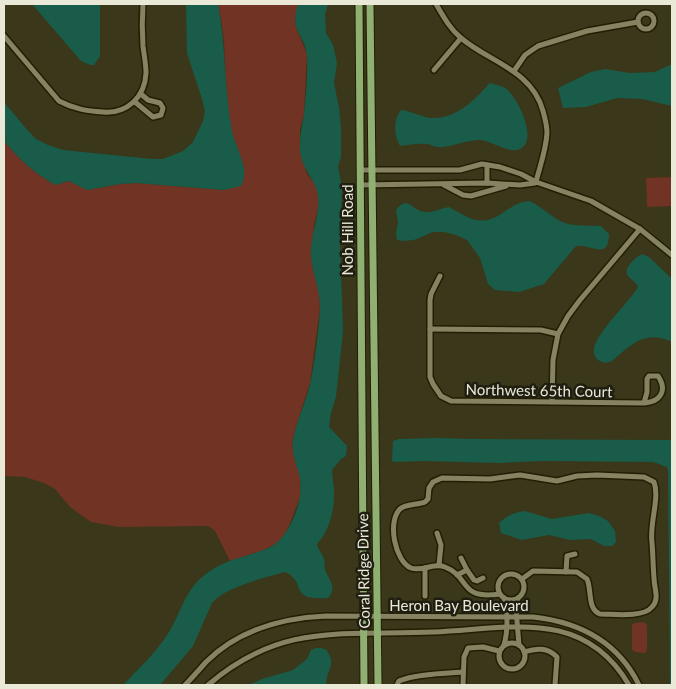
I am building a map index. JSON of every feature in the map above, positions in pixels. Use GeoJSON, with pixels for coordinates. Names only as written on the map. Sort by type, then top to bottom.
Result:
{"type":"FeatureCollection","features":[{"type":"Feature","properties":{"kind":"main road","name":"Nob Hill Road"},"geometry":{"type":"LineString","coordinates":[[359,4],[363,456]]}},
{"type":"Feature","properties":{"kind":"main road","name":"Nob Hill Road"},"geometry":{"type":"LineString","coordinates":[[370,4],[375,456]]}},
{"type":"Feature","properties":{"kind":"main road","name":"Coral Ridge Drive"},"geometry":{"type":"LineString","coordinates":[[363,456],[364,685]]}},
{"type":"Feature","properties":{"kind":"main road","name":"Coral Ridge Drive"},"geometry":{"type":"LineString","coordinates":[[375,456],[378,685]]}},
{"type":"Feature","properties":{"kind":"street"},"geometry":{"type":"LineString","coordinates":[[4,36],[59,100],[70,107],[110,113],[120,110],[138,98],[145,84],[143,4]]}},
{"type":"Feature","properties":{"kind":"street"},"geometry":{"type":"LineString","coordinates":[[436,4],[451,27],[461,38],[514,71],[537,94],[546,121],[547,134],[536,182]]}},
{"type":"Feature","properties":{"kind":"street"},"geometry":{"type":"LineString","coordinates":[[514,71],[525,55],[538,46],[587,30],[638,22]]}},
{"type":"Feature","properties":{"kind":"street"},"geometry":{"type":"LineString","coordinates":[[434,70],[461,38]]}},
{"type":"Feature","properties":{"kind":"street"},"geometry":{"type":"LineString","coordinates":[[138,98],[160,103],[163,108],[161,115],[153,117],[138,98]]}},
{"type":"Feature","properties":{"kind":"street"},"geometry":{"type":"LineString","coordinates":[[360,170],[460,170],[472,166],[487,165],[500,167],[583,198],[620,216],[640,229],[672,255]]}},
{"type":"Feature","properties":{"kind":"street"},"geometry":{"type":"LineString","coordinates":[[487,165],[487,183]]}},
{"type":"Feature","properties":{"kind":"street"},"geometry":{"type":"LineString","coordinates":[[441,170],[441,184]]}},
{"type":"Feature","properties":{"kind":"street"},"geometry":{"type":"LineString","coordinates":[[441,184],[463,195],[471,196],[500,187],[536,182]]}},
{"type":"Feature","properties":{"kind":"street"},"geometry":{"type":"LineString","coordinates":[[360,185],[487,183],[520,185]]}},
{"type":"Feature","properties":{"kind":"street"},"geometry":{"type":"LineString","coordinates":[[552,402],[553,360],[558,334],[580,300],[640,229]]}},
{"type":"Feature","properties":{"kind":"street"},"geometry":{"type":"LineString","coordinates":[[440,276],[431,294],[430,329],[541,330],[558,334]]}},
{"type":"Feature","properties":{"kind":"street","name":"Northwest 65th Court"},"geometry":{"type":"LineString","coordinates":[[430,329],[430,377],[441,396],[451,401],[644,403]]}},
{"type":"Feature","properties":{"kind":"street"},"geometry":{"type":"LineString","coordinates":[[649,376],[658,376],[661,380],[662,390],[660,396],[652,403],[644,403],[647,392],[647,379],[649,376]]}},
{"type":"Feature","properties":{"kind":"street"},"geometry":{"type":"LineString","coordinates":[[518,598],[510,600],[502,596],[478,594],[470,591],[457,575],[447,567],[439,565],[411,568],[405,564],[399,555],[394,538],[395,521],[399,510],[404,506],[425,502],[428,498],[429,488],[436,479],[490,479],[520,475],[557,481],[577,476],[597,475],[644,477],[654,482],[656,488],[651,524],[651,542],[654,557],[654,583],[657,592],[654,606],[643,613],[600,614],[592,608],[587,579],[577,572],[533,571],[522,579]]}},
{"type":"Feature","properties":{"kind":"street"},"geometry":{"type":"LineString","coordinates":[[437,533],[442,546],[439,565]]}},
{"type":"Feature","properties":{"kind":"street"},"geometry":{"type":"LineString","coordinates":[[566,572],[567,556],[575,554]]}},
{"type":"Feature","properties":{"kind":"street"},"geometry":{"type":"LineString","coordinates":[[461,558],[474,580],[477,581],[483,578]]}},
{"type":"Feature","properties":{"kind":"street"},"geometry":{"type":"LineString","coordinates":[[425,568],[425,596]]}},
{"type":"Feature","properties":{"kind":"street"},"geometry":{"type":"LineString","coordinates":[[457,575],[467,570]]}},
{"type":"Feature","properties":{"kind":"street"},"geometry":{"type":"LineString","coordinates":[[507,574],[516,574],[522,579],[524,587],[516,604],[519,645],[525,657],[522,665],[509,669],[501,664],[499,660],[499,651],[504,645],[506,617],[498,586],[500,578],[507,574]]}},
{"type":"Feature","properties":{"kind":"street","name":"Heron Bay Boulevard"},"geometry":{"type":"LineString","coordinates":[[185,685],[207,661],[230,643],[250,632],[274,623],[301,617],[363,616],[552,619],[588,632],[617,654],[640,685]]}},
{"type":"Feature","properties":{"kind":"street","name":"Heron Bay Boulevard"},"geometry":{"type":"LineString","coordinates":[[208,685],[241,660],[259,651],[304,637],[363,632],[434,632],[506,626],[552,628],[584,641],[609,660],[620,671],[629,685]]}},
{"type":"Feature","properties":{"kind":"street"},"geometry":{"type":"LineString","coordinates":[[504,645],[512,643],[519,645]]}},
{"type":"Feature","properties":{"kind":"street"},"geometry":{"type":"LineString","coordinates":[[463,685],[464,657],[468,648],[483,647],[499,651]]}},
{"type":"Feature","properties":{"kind":"street"},"geometry":{"type":"LineString","coordinates":[[524,652],[544,649],[552,652],[557,657],[555,685]]}},
{"type":"Feature","properties":{"kind":"street"},"geometry":{"type":"LineString","coordinates":[[397,685],[403,679],[463,672]]}},
{"type":"Feature","properties":{"kind":"shaded area"},"geometry":{"type":"Polygon","coordinates":[[[32,4],[100,4],[100,56],[94,65],[81,61],[32,4]]]}},
{"type":"Feature","properties":{"kind":"shaded area"},"geometry":{"type":"Polygon","coordinates":[[[186,4],[218,4],[229,115],[234,138],[244,166],[244,180],[241,186],[224,190],[136,183],[87,190],[69,181],[55,185],[27,165],[4,141],[4,102],[36,139],[63,150],[152,159],[163,159],[183,151],[193,142],[203,121],[205,111],[187,53],[186,4]]]}},
{"type":"Feature","properties":{"kind":"shaded area"},"geometry":{"type":"Polygon","coordinates":[[[218,4],[298,4],[295,21],[296,27],[307,54],[304,114],[300,129],[301,156],[307,174],[316,185],[319,206],[314,224],[312,265],[319,290],[320,307],[310,383],[292,445],[300,477],[301,495],[283,537],[264,550],[230,561],[215,531],[208,526],[119,527],[91,522],[70,507],[55,489],[44,483],[25,477],[4,476],[4,141],[27,165],[55,185],[69,181],[87,190],[136,183],[224,190],[244,165],[238,154],[230,123],[226,88],[224,38],[218,4]]]}},
{"type":"Feature","properties":{"kind":"shaded area"},"geometry":{"type":"Polygon","coordinates":[[[298,4],[328,4],[325,15],[326,33],[333,45],[337,63],[334,83],[341,128],[341,157],[338,166],[342,188],[340,241],[343,331],[336,397],[329,427],[347,446],[346,456],[332,470],[334,498],[332,512],[325,533],[317,544],[324,559],[325,570],[332,585],[332,591],[328,598],[307,597],[302,594],[292,576],[285,572],[235,588],[212,603],[193,646],[160,685],[123,685],[148,660],[164,639],[195,584],[205,574],[220,565],[264,550],[279,541],[292,522],[298,506],[300,482],[293,453],[293,440],[312,375],[320,307],[311,256],[318,209],[318,196],[300,151],[306,92],[307,56],[306,48],[296,27],[295,21],[298,4]]]}},
{"type":"Feature","properties":{"kind":"shaded area"},"geometry":{"type":"Polygon","coordinates":[[[672,64],[672,106],[642,99],[617,98],[586,107],[563,108],[558,88],[591,72],[605,69],[630,73],[655,72],[672,64]]]}},
{"type":"Feature","properties":{"kind":"shaded area"},"geometry":{"type":"Polygon","coordinates":[[[490,83],[505,88],[516,100],[525,120],[527,130],[527,139],[524,146],[513,150],[480,140],[440,147],[427,144],[400,146],[396,138],[395,128],[398,114],[401,110],[431,118],[449,115],[464,107],[490,83]]]}},
{"type":"Feature","properties":{"kind":"shaded area"},"geometry":{"type":"Polygon","coordinates":[[[672,177],[672,206],[647,207],[646,178],[672,177]]]}},
{"type":"Feature","properties":{"kind":"shaded area"},"geometry":{"type":"Polygon","coordinates":[[[529,201],[565,223],[601,226],[609,234],[606,247],[598,249],[576,246],[544,284],[519,292],[495,290],[488,284],[480,258],[467,240],[456,235],[433,232],[414,240],[397,240],[398,222],[396,210],[404,203],[425,212],[449,207],[470,218],[482,221],[496,217],[522,202],[529,201]]]}},
{"type":"Feature","properties":{"kind":"shaded area"},"geometry":{"type":"Polygon","coordinates":[[[642,254],[649,257],[672,279],[672,342],[662,338],[646,338],[632,345],[612,361],[601,362],[594,354],[594,348],[601,333],[637,289],[638,286],[628,276],[627,271],[632,262],[642,254]]]}},
{"type":"Feature","properties":{"kind":"shaded area"},"geometry":{"type":"Polygon","coordinates":[[[399,439],[672,440],[672,685],[670,685],[667,467],[653,462],[542,461],[500,463],[392,461],[393,441],[399,439]]]}},
{"type":"Feature","properties":{"kind":"shaded area"},"geometry":{"type":"Polygon","coordinates":[[[525,511],[552,519],[589,513],[599,516],[608,521],[615,531],[616,542],[612,546],[604,546],[591,539],[570,540],[549,535],[522,540],[501,533],[499,523],[511,515],[525,511]]]}},
{"type":"Feature","properties":{"kind":"shaded area"},"geometry":{"type":"Polygon","coordinates":[[[644,622],[647,625],[647,650],[645,653],[635,652],[632,650],[632,625],[644,622]]]}},
{"type":"Feature","properties":{"kind":"shaded area"},"geometry":{"type":"Polygon","coordinates":[[[316,648],[327,650],[331,659],[326,685],[249,685],[293,670],[307,659],[311,650],[316,648]]]}}]}
